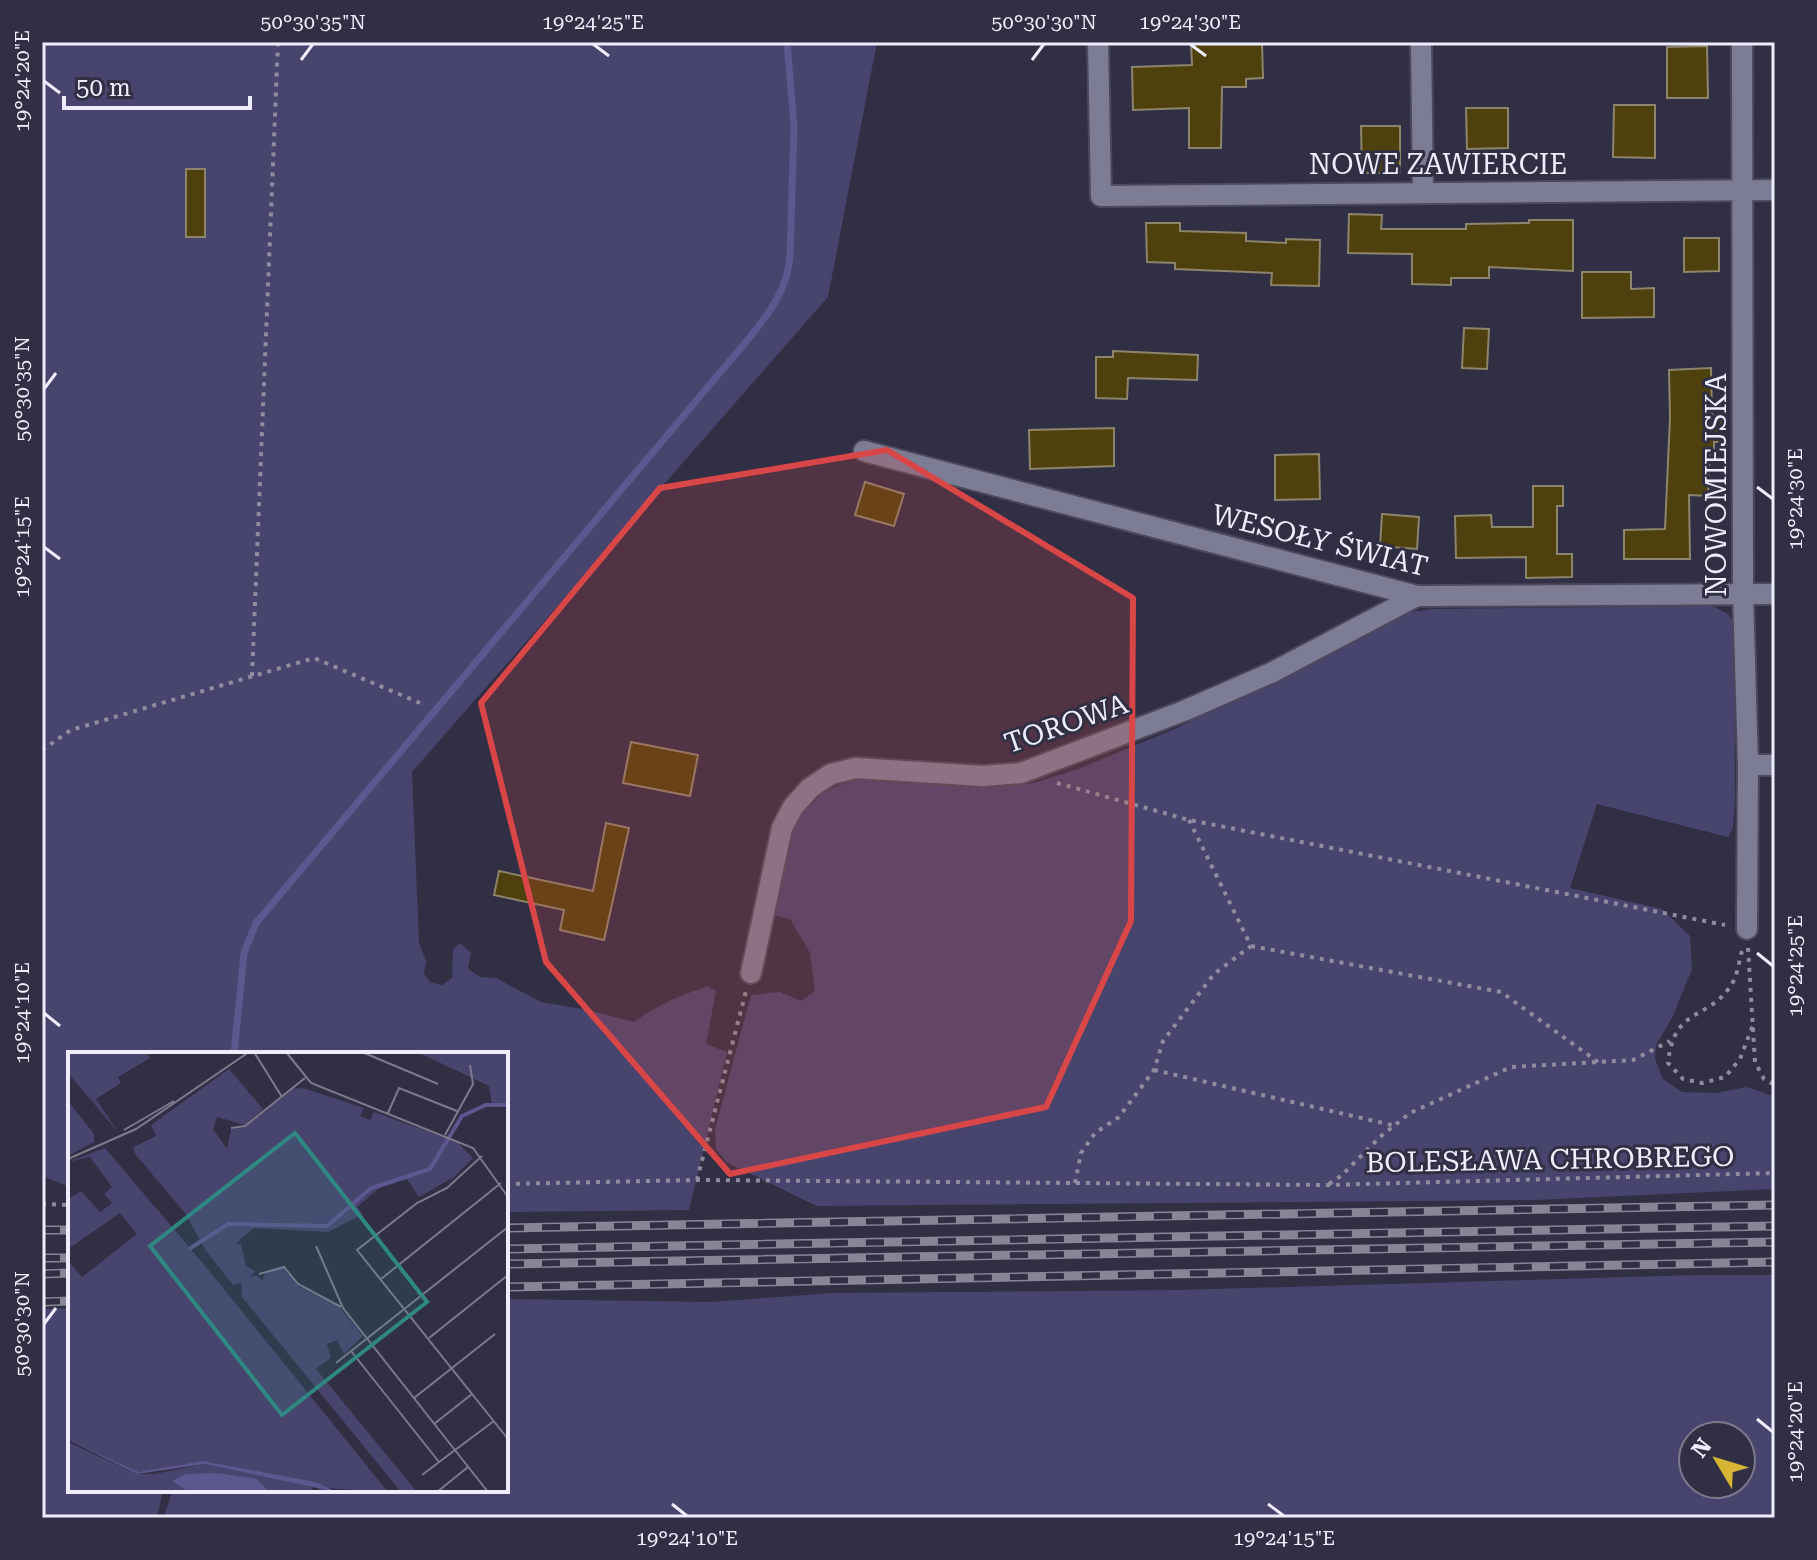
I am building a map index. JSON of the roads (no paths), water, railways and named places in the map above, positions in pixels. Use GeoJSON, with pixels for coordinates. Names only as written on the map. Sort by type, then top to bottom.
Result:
{"type":"FeatureCollection","features":[{"type":"Feature","properties":{"kind":"street","name":"NOWE ZAWIERCIE"},"geometry":{"type":"LineString","coordinates":[[1098,42],[1101,196],[1775,190]]}},
{"type":"Feature","properties":{"kind":"street"},"geometry":{"type":"LineString","coordinates":[[1421,42],[1423,192]]}},
{"type":"Feature","properties":{"kind":"street","name":"NOWOMIEJSKA"},"geometry":{"type":"LineString","coordinates":[[1742,42],[1747,929]]}},
{"type":"Feature","properties":{"kind":"street","name":"WESOŁY ŚWIAT"},"geometry":{"type":"LineString","coordinates":[[864,451],[1417,596],[1775,594]]}},
{"type":"Feature","properties":{"kind":"street","name":"TOROWA"},"geometry":{"type":"LineString","coordinates":[[751,973],[782,828],[793,807],[810,788],[831,774],[856,768],[983,776],[1021,773],[1173,716],[1273,672],[1417,596]]}},
{"type":"Feature","properties":{"kind":"street"},"geometry":{"type":"LineString","coordinates":[[1748,765],[1775,765]]}},
{"type":"Feature","properties":{"kind":"waterway"},"geometry":{"type":"LineString","coordinates":[[234,1052],[244,953],[256,923],[750,337],[776,300],[790,257],[794,126],[787,42]]}},
{"type":"Feature","properties":{"kind":"railway"},"geometry":{"type":"LineString","coordinates":[[508,1228],[1775,1205]]}},
{"type":"Feature","properties":{"kind":"railway"},"geometry":{"type":"LineString","coordinates":[[508,1249],[1775,1226]]}},
{"type":"Feature","properties":{"kind":"railway"},"geometry":{"type":"LineString","coordinates":[[42,1230],[68,1230]]}},
{"type":"Feature","properties":{"kind":"railway"},"geometry":{"type":"LineString","coordinates":[[508,1264],[1775,1242]]}},
{"type":"Feature","properties":{"kind":"railway"},"geometry":{"type":"LineString","coordinates":[[42,1258],[68,1258]]}},
{"type":"Feature","properties":{"kind":"railway"},"geometry":{"type":"LineString","coordinates":[[508,1287],[1775,1262]]}},
{"type":"Feature","properties":{"kind":"railway"},"geometry":{"type":"LineString","coordinates":[[42,1274],[68,1273]]}},
{"type":"Feature","properties":{"kind":"railway"},"geometry":{"type":"LineString","coordinates":[[42,1302],[68,1301]]}}]}
